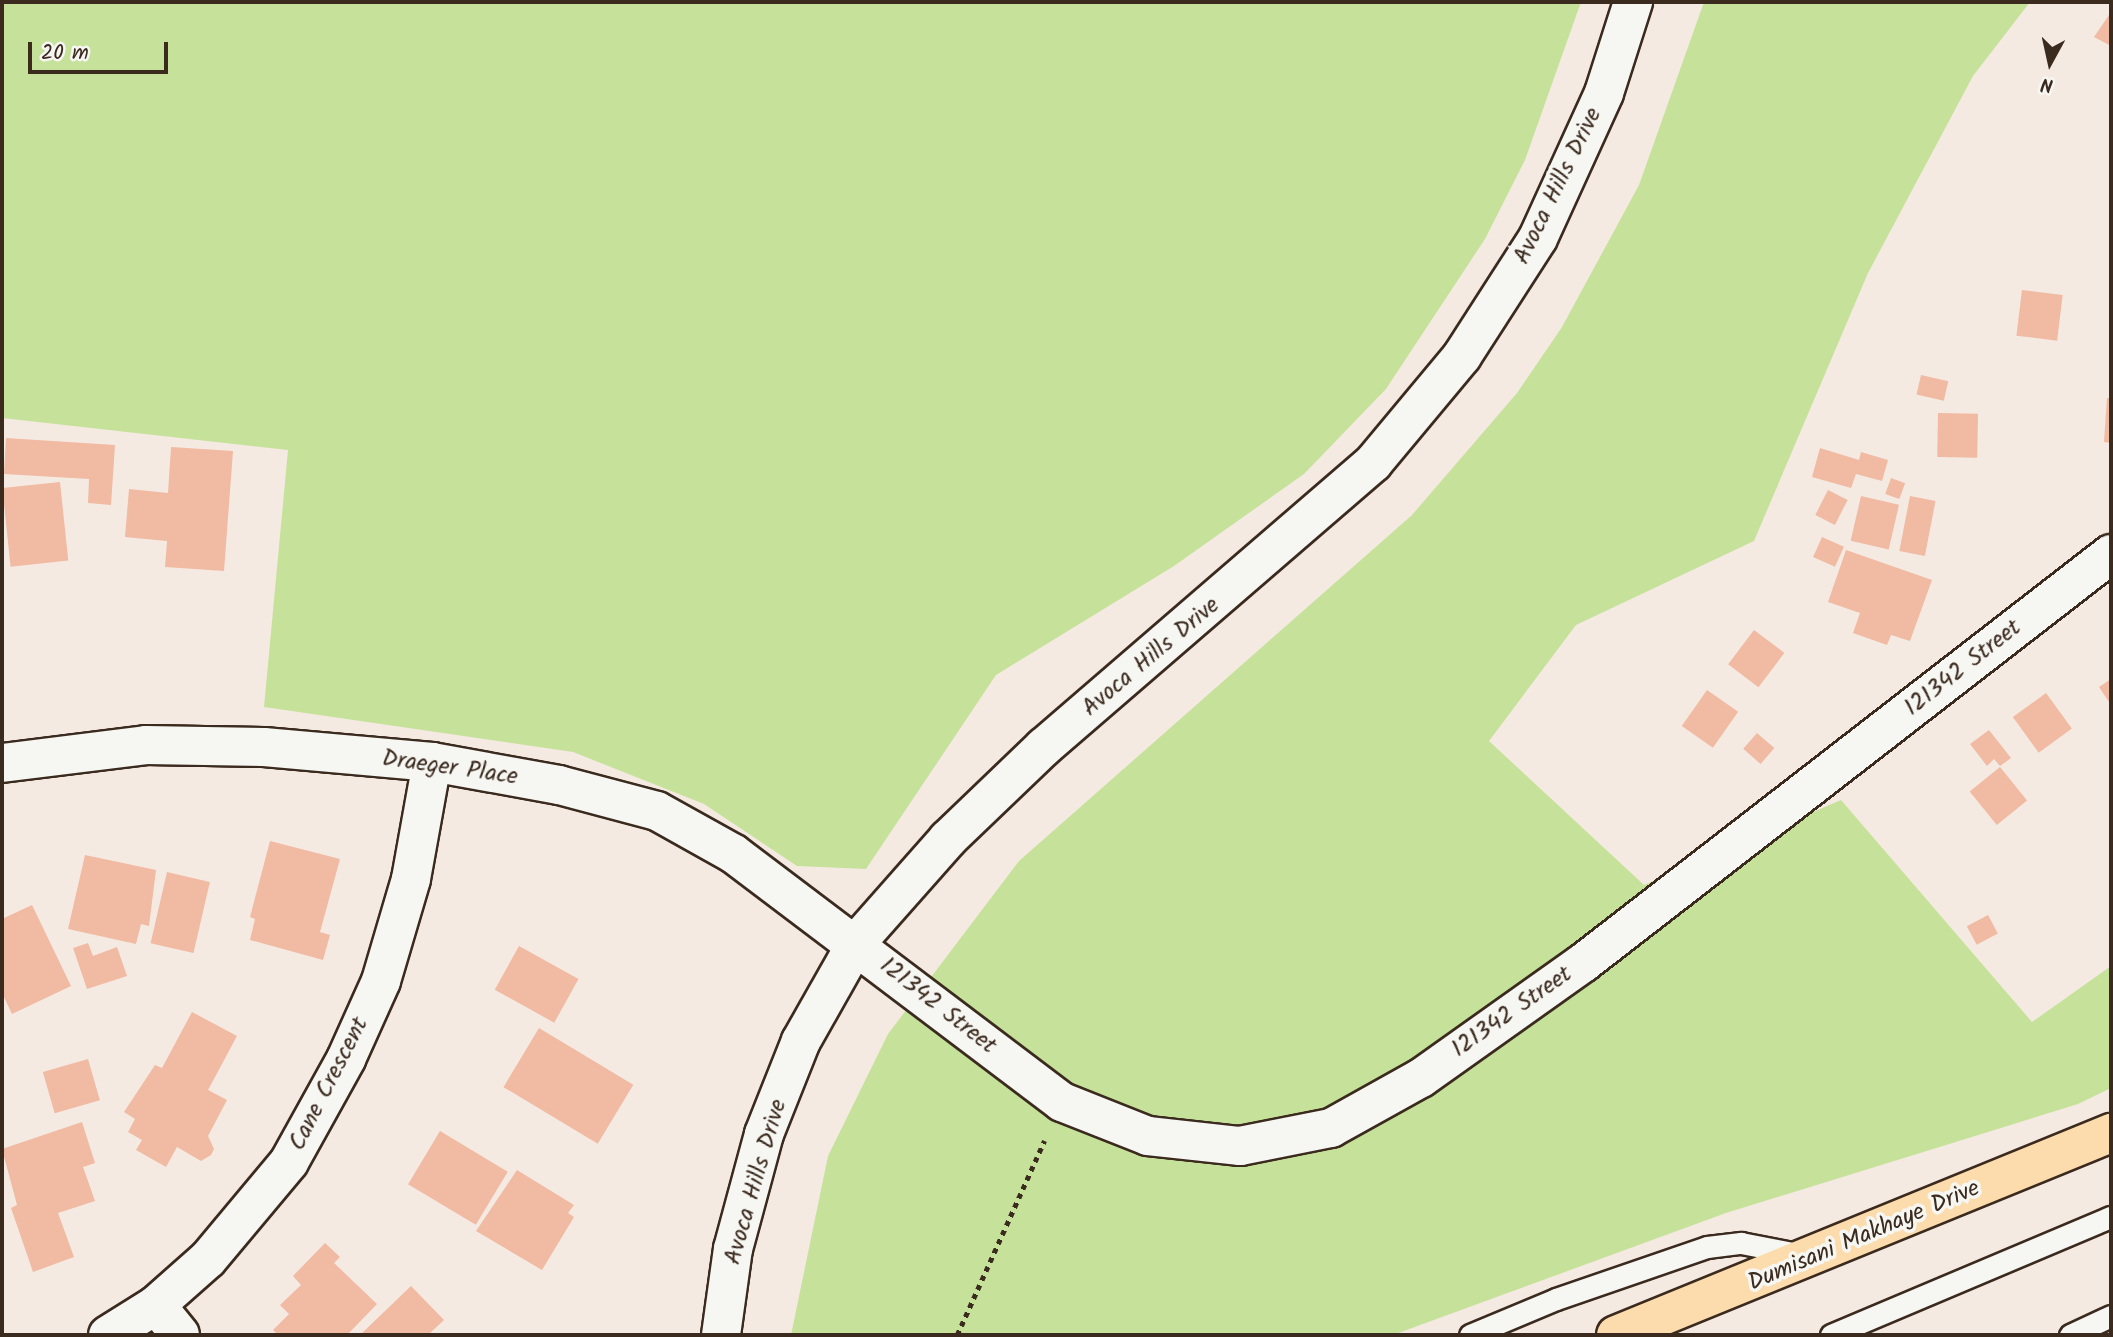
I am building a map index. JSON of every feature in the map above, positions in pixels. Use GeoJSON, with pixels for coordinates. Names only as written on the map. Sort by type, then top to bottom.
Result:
{"type":"FeatureCollection","features":[{"type":"Feature","properties":{"kind":"main road","name":"Dumisani Makhaye Drive"},"geometry":{"type":"LineString","coordinates":[[1616,1335],[1818,1257],[2111,1133]]}},
{"type":"Feature","properties":{"kind":"street","name":"Avoca Hills Drive"},"geometry":{"type":"LineString","coordinates":[[721,1335],[733,1249],[764,1134],[801,1041],[857,942],[948,839],[1044,747],[1373,463],[1462,356],[1538,238],[1604,93],[1633,2]]}},
{"type":"Feature","properties":{"kind":"street","name":"121342 Street"},"geometry":{"type":"LineString","coordinates":[[857,942],[1062,1102],[1148,1136],[1194,1144],[1287,1140],[1374,1109],[1583,963],[2111,554]]}},
{"type":"Feature","properties":{"kind":"street","name":"Draeger Place"},"geometry":{"type":"LineString","coordinates":[[2,763],[146,745],[264,747],[432,762],[559,785],[657,811],[734,854],[857,942]]}},
{"type":"Feature","properties":{"kind":"street","name":"Cane Crescent"},"geometry":{"type":"LineString","coordinates":[[108,1335],[156,1305],[208,1259],[289,1162],[346,1059],[381,981],[411,879],[432,762]]}},
{"type":"Feature","properties":{"kind":"street"},"geometry":{"type":"LineString","coordinates":[[156,1305],[180,1335]]}},
{"type":"Feature","properties":{"kind":"lane"},"geometry":{"type":"LineString","coordinates":[[1831,1335],[2111,1217]]}},
{"type":"Feature","properties":{"kind":"lane"},"geometry":{"type":"LineString","coordinates":[[1469,1335],[1556,1299],[1707,1247],[1741,1243],[1818,1257]]}},
{"type":"Feature","properties":{"kind":"lane"},"geometry":{"type":"LineString","coordinates":[[2070,1335],[2111,1317]]}},
{"type":"Feature","properties":{"kind":"path"},"geometry":{"type":"LineString","coordinates":[[957,1335],[1062,1102]]}},
{"type":"Feature","properties":{"kind":"green space"},"geometry":{"type":"Polygon","coordinates":[[[2,2],[1581,2],[1525,160],[1485,239],[1386,389],[1304,474],[1174,566],[996,675],[866,869],[797,866],[704,804],[573,752],[264,707],[288,450],[2,418],[2,2]]]}},
{"type":"Feature","properties":{"kind":"green space"},"geometry":{"type":"Polygon","coordinates":[[[1704,2],[2030,2],[1973,76],[1868,273],[1754,541],[1576,625],[1489,741],[1644,885],[1841,800],[2032,1022],[2111,966],[2111,1088],[2078,1104],[1726,1213],[1393,1335],[791,1335],[828,1156],[888,1034],[1019,861],[1412,515],[1517,393],[1562,327],[1639,185],[1704,2]]]}},
{"type":"Feature","properties":{"kind":"building"},"geometry":{"type":"Polygon","coordinates":[[[2111,12],[2111,46],[2094,37],[2111,12]]]}},
{"type":"Feature","properties":{"kind":"building"},"geometry":{"type":"Polygon","coordinates":[[[2022,290],[2063,295],[2057,341],[2016,336],[2022,290]]]}},
{"type":"Feature","properties":{"kind":"building"},"geometry":{"type":"Polygon","coordinates":[[[1921,375],[1948,381],[1944,401],[1917,394],[1921,375]]]}},
{"type":"Feature","properties":{"kind":"building"},"geometry":{"type":"Polygon","coordinates":[[[2107,398],[2111,398],[2111,443],[2104,442],[2107,398]]]}},
{"type":"Feature","properties":{"kind":"building"},"geometry":{"type":"Polygon","coordinates":[[[1938,413],[1978,414],[1977,458],[1937,457],[1938,413]]]}},
{"type":"Feature","properties":{"kind":"building"},"geometry":{"type":"Polygon","coordinates":[[[6,438],[115,445],[111,505],[88,503],[89,479],[4,474],[6,438]]]}},
{"type":"Feature","properties":{"kind":"building"},"geometry":{"type":"Polygon","coordinates":[[[171,447],[233,451],[224,571],[165,567],[167,541],[125,537],[129,489],[168,493],[171,447]]]}},
{"type":"Feature","properties":{"kind":"building"},"geometry":{"type":"Polygon","coordinates":[[[1820,448],[1859,460],[1861,452],[1888,460],[1882,481],[1856,474],[1851,488],[1812,477],[1820,448]]]}},
{"type":"Feature","properties":{"kind":"building"},"geometry":{"type":"Polygon","coordinates":[[[1891,478],[1905,483],[1899,499],[1885,494],[1891,478]]]}},
{"type":"Feature","properties":{"kind":"building"},"geometry":{"type":"Polygon","coordinates":[[[60,482],[68,561],[11,567],[2,488],[60,482]]]}},
{"type":"Feature","properties":{"kind":"building"},"geometry":{"type":"Polygon","coordinates":[[[1828,490],[1848,500],[1835,525],[1815,515],[1828,490]]]}},
{"type":"Feature","properties":{"kind":"building"},"geometry":{"type":"Polygon","coordinates":[[[1861,496],[1899,505],[1889,550],[1851,541],[1861,496]]]}},
{"type":"Feature","properties":{"kind":"building"},"geometry":{"type":"Polygon","coordinates":[[[1910,496],[1936,501],[1925,556],[1899,551],[1910,496]]]}},
{"type":"Feature","properties":{"kind":"building"},"geometry":{"type":"Polygon","coordinates":[[[1822,537],[1844,547],[1835,567],[1813,557],[1822,537]]]}},
{"type":"Feature","properties":{"kind":"building"},"geometry":{"type":"Polygon","coordinates":[[[1846,550],[1932,580],[1910,641],[1891,635],[1887,645],[1853,633],[1860,613],[1828,602],[1846,550]]]}},
{"type":"Feature","properties":{"kind":"building"},"geometry":{"type":"Polygon","coordinates":[[[1754,630],[1784,653],[1758,687],[1728,664],[1754,630]]]}},
{"type":"Feature","properties":{"kind":"building"},"geometry":{"type":"Polygon","coordinates":[[[2111,679],[2111,705],[2099,687],[2111,679]]]}},
{"type":"Feature","properties":{"kind":"building"},"geometry":{"type":"Polygon","coordinates":[[[1707,690],[1738,712],[1713,748],[1682,726],[1707,690]]]}},
{"type":"Feature","properties":{"kind":"building"},"geometry":{"type":"Polygon","coordinates":[[[2046,693],[2072,729],[2039,753],[2013,717],[2046,693]]]}},
{"type":"Feature","properties":{"kind":"building"},"geometry":{"type":"Polygon","coordinates":[[[1989,730],[2011,758],[2000,766],[1994,759],[1987,766],[1970,744],[1989,730]]]}},
{"type":"Feature","properties":{"kind":"building"},"geometry":{"type":"Polygon","coordinates":[[[1757,733],[1774,748],[1761,764],[1743,749],[1757,733]]]}},
{"type":"Feature","properties":{"kind":"building"},"geometry":{"type":"Polygon","coordinates":[[[2000,767],[2027,800],[1997,825],[1970,792],[2000,767]]]}},
{"type":"Feature","properties":{"kind":"building"},"geometry":{"type":"Polygon","coordinates":[[[270,841],[340,859],[320,932],[330,935],[323,960],[250,940],[255,919],[250,917],[270,841]]]}},
{"type":"Feature","properties":{"kind":"building"},"geometry":{"type":"Polygon","coordinates":[[[85,855],[156,870],[149,926],[141,924],[136,944],[68,929],[85,855]]]}},
{"type":"Feature","properties":{"kind":"building"},"geometry":{"type":"Polygon","coordinates":[[[167,872],[210,882],[193,953],[151,943],[167,872]]]}},
{"type":"Feature","properties":{"kind":"building"},"geometry":{"type":"Polygon","coordinates":[[[32,905],[71,986],[12,1014],[2,993],[2,919],[32,905]]]}},
{"type":"Feature","properties":{"kind":"building"},"geometry":{"type":"Polygon","coordinates":[[[1988,915],[1998,934],[1977,945],[1967,926],[1988,915]]]}},
{"type":"Feature","properties":{"kind":"building"},"geometry":{"type":"Polygon","coordinates":[[[88,943],[93,956],[117,947],[127,976],[87,989],[73,948],[88,943]]]}},
{"type":"Feature","properties":{"kind":"building"},"geometry":{"type":"Polygon","coordinates":[[[519,946],[578,979],[554,1023],[495,990],[519,946]]]}},
{"type":"Feature","properties":{"kind":"building"},"geometry":{"type":"Polygon","coordinates":[[[192,1012],[237,1036],[208,1090],[227,1100],[208,1136],[214,1149],[211,1155],[201,1161],[177,1147],[166,1167],[136,1150],[142,1140],[128,1132],[135,1119],[124,1112],[155,1065],[162,1068],[192,1012]]]}},
{"type":"Feature","properties":{"kind":"building"},"geometry":{"type":"Polygon","coordinates":[[[539,1028],[633,1085],[598,1144],[503,1087],[539,1028]]]}},
{"type":"Feature","properties":{"kind":"building"},"geometry":{"type":"Polygon","coordinates":[[[88,1059],[100,1100],[55,1113],[43,1072],[88,1059]]]}},
{"type":"Feature","properties":{"kind":"building"},"geometry":{"type":"Polygon","coordinates":[[[82,1122],[95,1163],[83,1167],[95,1201],[58,1213],[74,1257],[33,1272],[11,1208],[17,1205],[2,1149],[82,1122]]]}},
{"type":"Feature","properties":{"kind":"building"},"geometry":{"type":"Polygon","coordinates":[[[440,1131],[508,1172],[476,1225],[408,1184],[440,1131]]]}},
{"type":"Feature","properties":{"kind":"building"},"geometry":{"type":"Polygon","coordinates":[[[517,1170],[574,1205],[568,1213],[574,1217],[542,1270],[476,1231],[517,1170]]]}},
{"type":"Feature","properties":{"kind":"building"},"geometry":{"type":"Polygon","coordinates":[[[325,1243],[340,1257],[334,1263],[377,1304],[347,1335],[278,1335],[273,1330],[289,1314],[280,1305],[301,1285],[293,1276],[325,1243]]]}},
{"type":"Feature","properties":{"kind":"building"},"geometry":{"type":"Polygon","coordinates":[[[411,1286],[444,1320],[428,1335],[360,1335],[411,1286]]]}}]}
